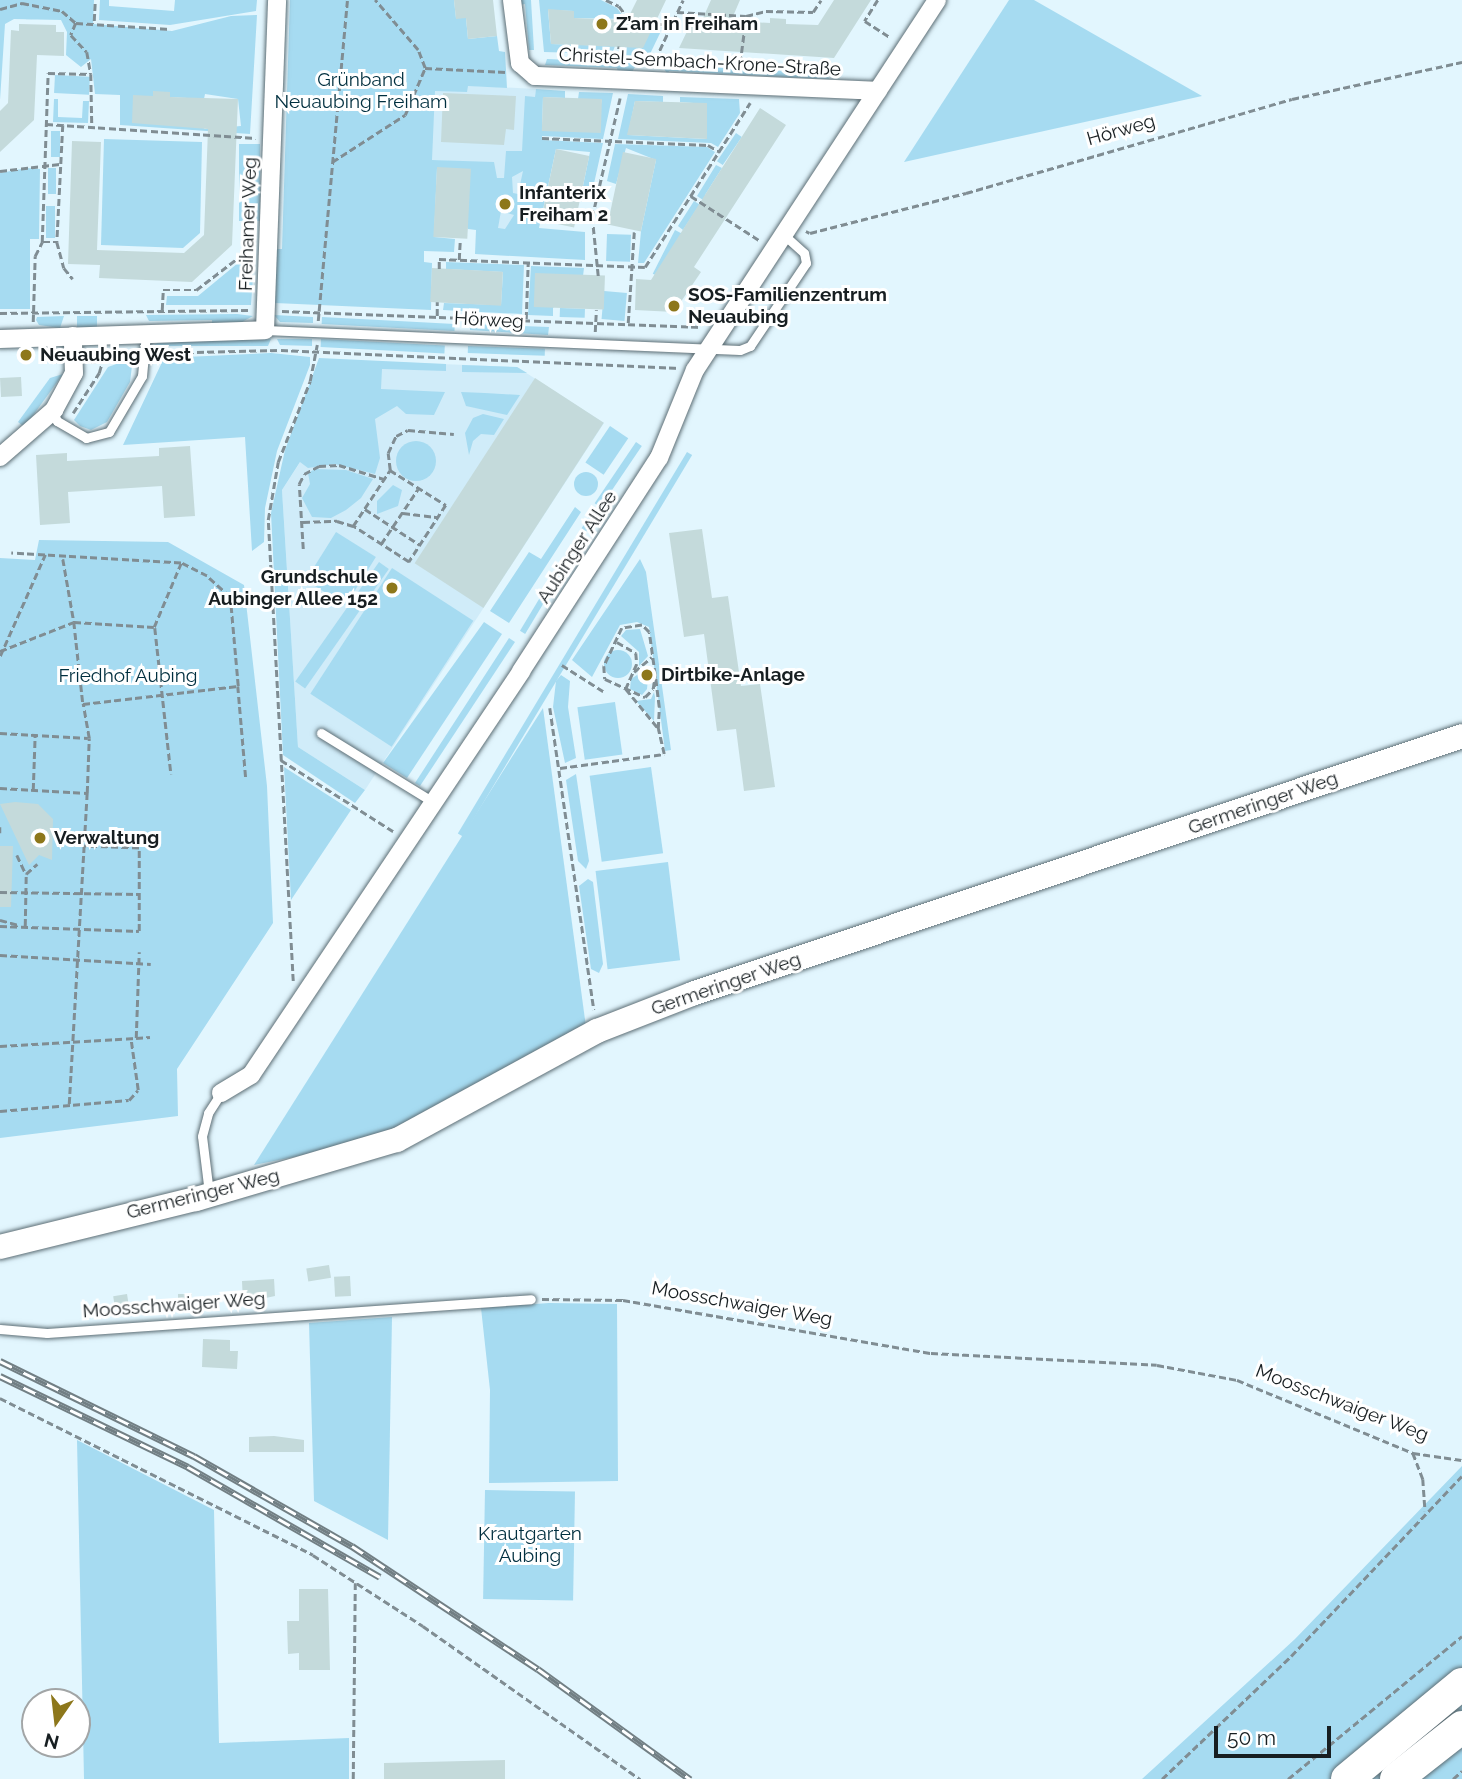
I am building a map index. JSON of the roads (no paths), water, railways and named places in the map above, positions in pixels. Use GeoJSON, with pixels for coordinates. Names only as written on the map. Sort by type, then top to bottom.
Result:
{"type":"FeatureCollection","features":[{"type":"Feature","properties":{"kind":"highway"},"geometry":{"type":"LineString","coordinates":[[1347,1779],[1462,1684]]}},
{"type":"Feature","properties":{"kind":"highway"},"geometry":{"type":"LineString","coordinates":[[1396,1779],[1462,1727]]}},
{"type":"Feature","properties":{"kind":"street","name":"Freihamer Weg"},"geometry":{"type":"LineString","coordinates":[[265,331],[277,0]]}},
{"type":"Feature","properties":{"kind":"street","name":"Christel-Sembach-Krone-Straße"},"geometry":{"type":"LineString","coordinates":[[512,0],[517,70],[535,76],[878,91]]}},
{"type":"Feature","properties":{"kind":"street","name":"Aubinger Allee"},"geometry":{"type":"LineString","coordinates":[[221,1093],[251,1074],[405,839],[435,803],[659,458],[690,381],[710,348],[937,0]]}},
{"type":"Feature","properties":{"kind":"street"},"geometry":{"type":"LineString","coordinates":[[0,339],[265,331]]}},
{"type":"Feature","properties":{"kind":"street"},"geometry":{"type":"LineString","coordinates":[[0,457],[61,414],[72,377],[74,336]]}},
{"type":"Feature","properties":{"kind":"street","name":"Germeringer Weg"},"geometry":{"type":"LineString","coordinates":[[0,1247],[209,1193],[397,1140],[597,1031],[705,990],[1462,736]]}},
{"type":"Feature","properties":{"kind":"lane","name":"Hörweg"},"geometry":{"type":"LineString","coordinates":[[265,331],[710,348],[750,346],[806,263],[804,253],[789,229]]}},
{"type":"Feature","properties":{"kind":"lane"},"geometry":{"type":"LineString","coordinates":[[61,414],[57,421],[86,438],[109,432],[142,376],[146,334]]}},
{"type":"Feature","properties":{"kind":"lane"},"geometry":{"type":"LineString","coordinates":[[321,733],[435,803]]}},
{"type":"Feature","properties":{"kind":"lane"},"geometry":{"type":"LineString","coordinates":[[209,1193],[202,1136],[208,1113],[221,1093]]}},
{"type":"Feature","properties":{"kind":"lane","name":"Moosschwaiger Weg"},"geometry":{"type":"LineString","coordinates":[[0,1329],[47,1333],[531,1299]]}},
{"type":"Feature","properties":{"kind":"railway"},"geometry":{"type":"LineString","coordinates":[[0,1361],[194,1456],[352,1546],[538,1669],[690,1779]]}},
{"type":"Feature","properties":{"kind":"railway"},"geometry":{"type":"LineString","coordinates":[[0,1376],[188,1467],[380,1577]]}},
{"type":"Feature","properties":{"kind":"place","name":"Z’am in Freiham"},"geometry":{"type":"Point","coordinates":[602,24]}},
{"type":"Feature","properties":{"kind":"place","name":"Infanterix Freiham 2"},"geometry":{"type":"Point","coordinates":[505,204]}},
{"type":"Feature","properties":{"kind":"place","name":"SOS-Familienzentrum Neuaubing"},"geometry":{"type":"Point","coordinates":[674,306]}},
{"type":"Feature","properties":{"kind":"place","name":"Neuaubing West"},"geometry":{"type":"Point","coordinates":[26,355]}},
{"type":"Feature","properties":{"kind":"place","name":"Grundschule Aubinger Allee 152"},"geometry":{"type":"Point","coordinates":[392,588]}},
{"type":"Feature","properties":{"kind":"place","name":"Dirtbike-Anlage"},"geometry":{"type":"Point","coordinates":[647,675]}},
{"type":"Feature","properties":{"kind":"place","name":"Verwaltung"},"geometry":{"type":"Point","coordinates":[40,838]}},
{"type":"Feature","properties":{"kind":"park label","name":"Grünband Neuaubing Freiham"},"geometry":{"type":"Point","coordinates":[361,91]}},
{"type":"Feature","properties":{"kind":"park label","name":"Friedhof Aubing"},"geometry":{"type":"Point","coordinates":[128,676]}},
{"type":"Feature","properties":{"kind":"park label","name":"Krautgarten Aubing"},"geometry":{"type":"Point","coordinates":[530,1545]}}]}
